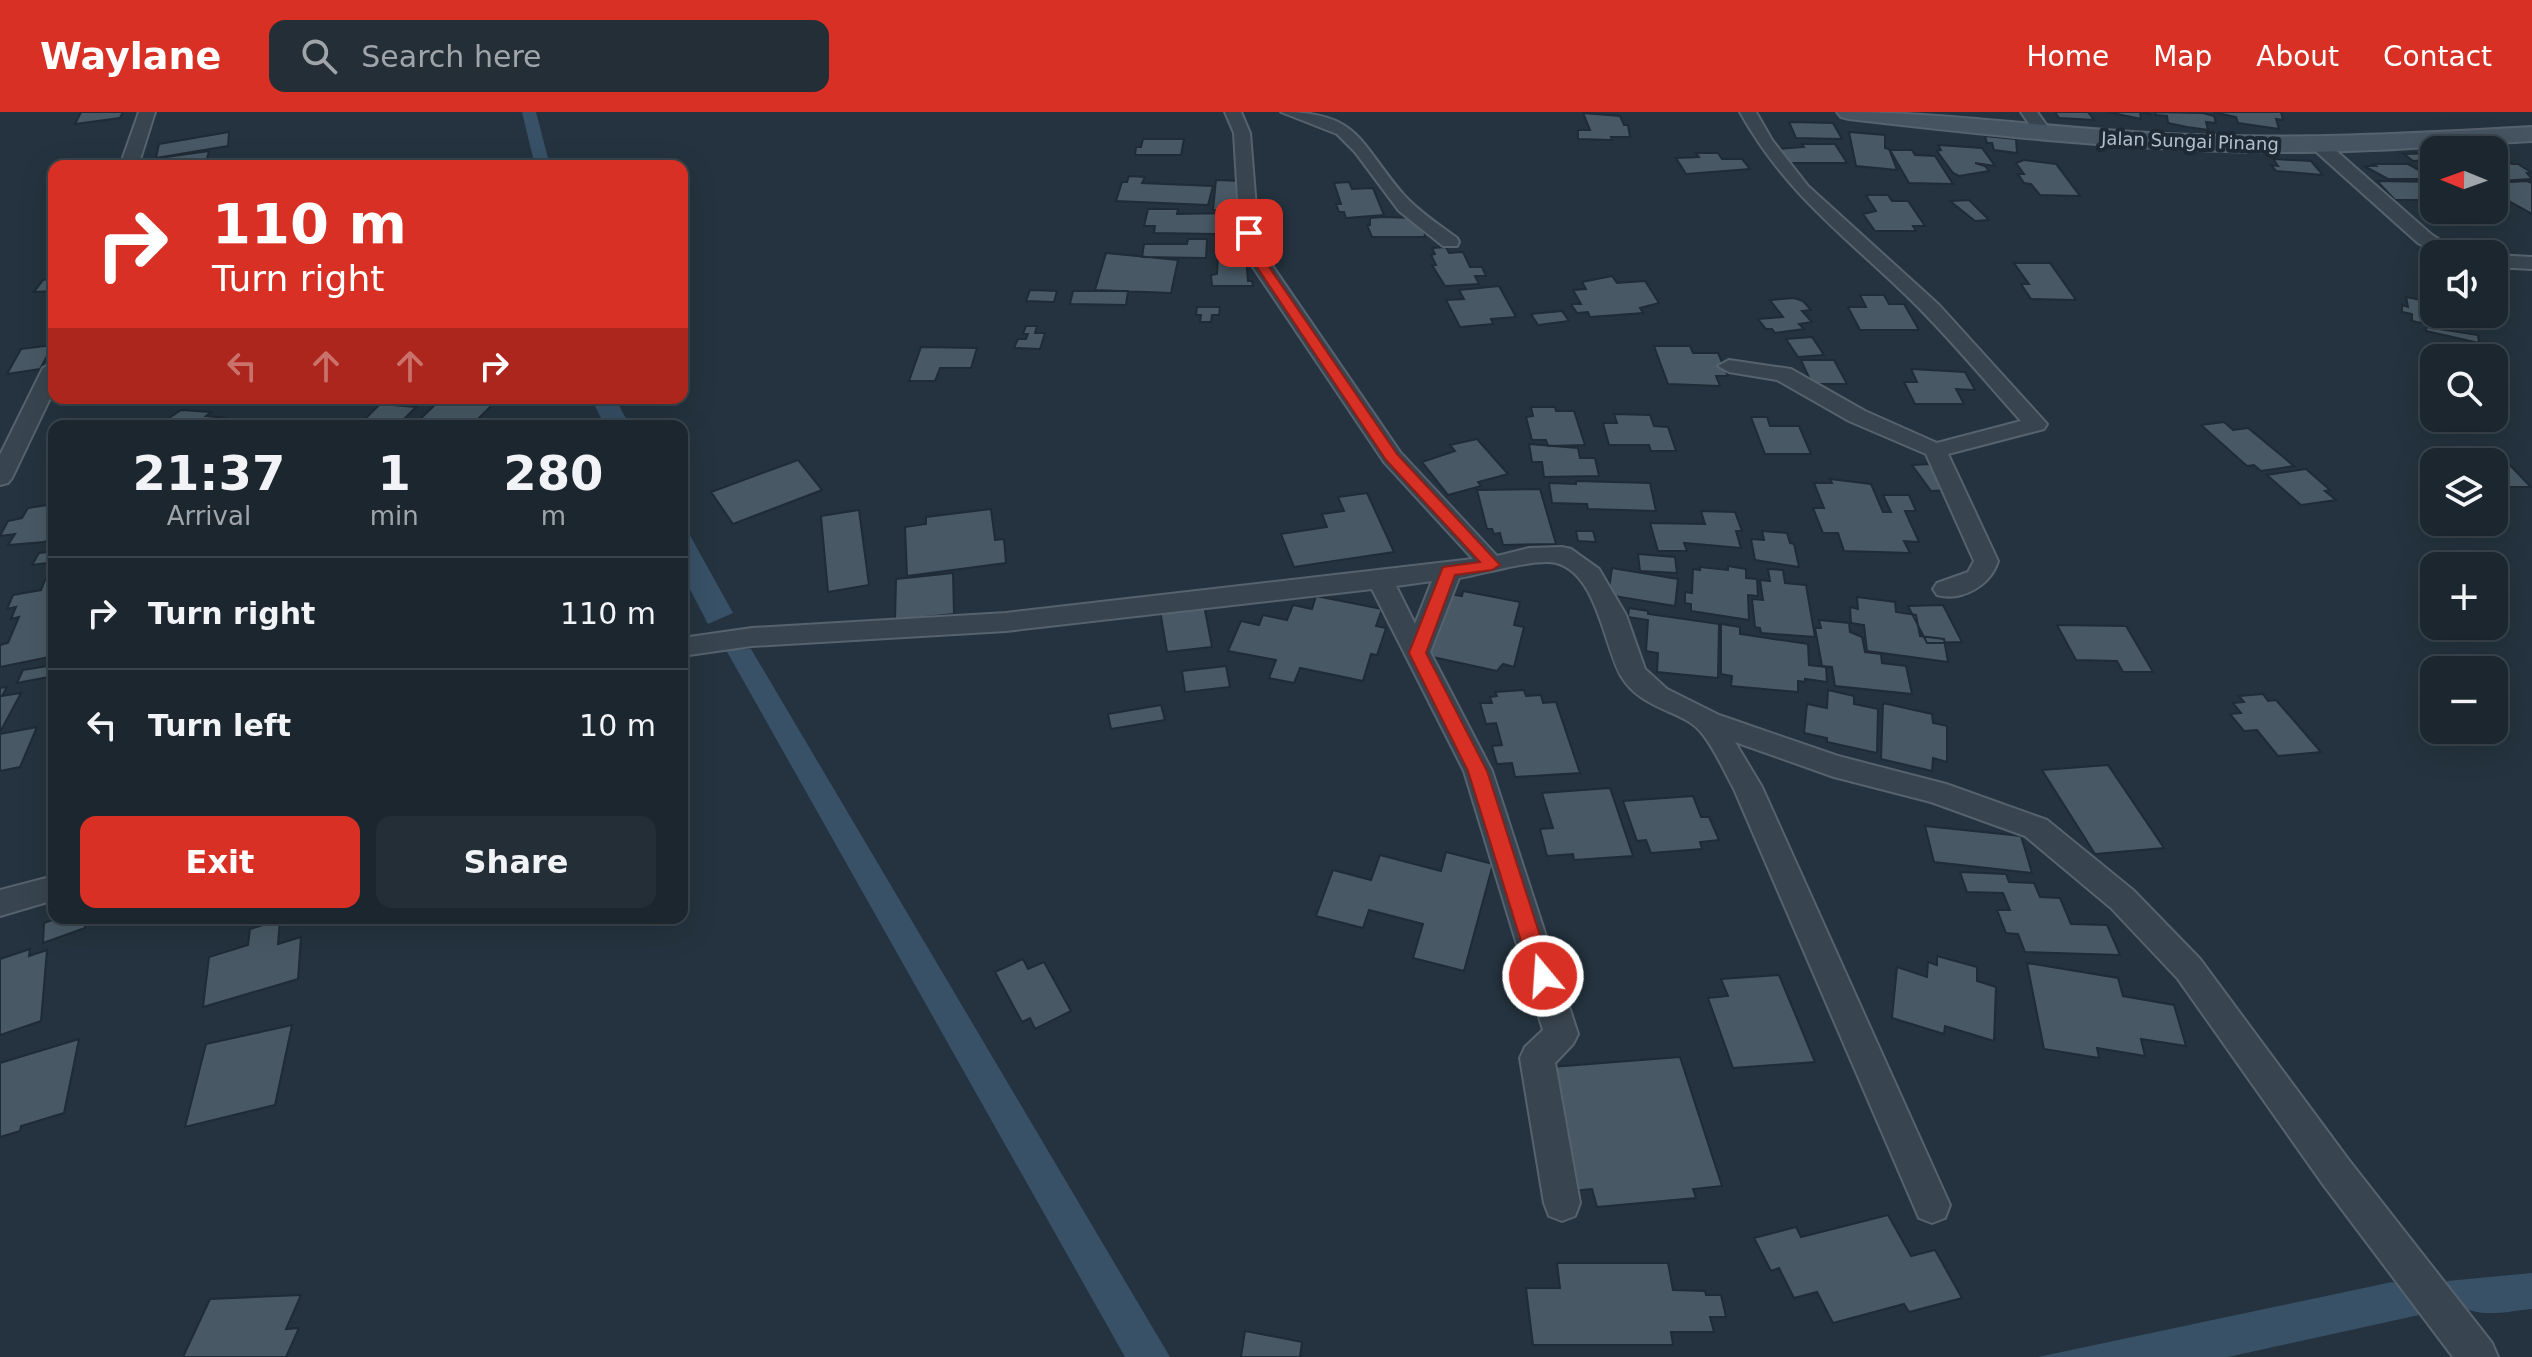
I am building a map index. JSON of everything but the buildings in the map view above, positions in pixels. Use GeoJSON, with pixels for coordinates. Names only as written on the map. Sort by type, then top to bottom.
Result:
{"type":"FeatureCollection","features":[{"type":"Feature","properties":{"kind":"street"},"geometry":{"type":"LineString","coordinates":[[131,160],[147,112]]}},
{"type":"Feature","properties":{"kind":"street"},"geometry":{"type":"LineString","coordinates":[[1233,112],[1242,133],[1249,233],[1261,264],[1392,457],[1492,565]]}},
{"type":"Feature","properties":{"kind":"street"},"geometry":{"type":"LineString","coordinates":[[1289,112],[1330,121],[1347,133],[1363,147],[1393,193],[1450,242]]}},
{"type":"Feature","properties":{"kind":"street"},"geometry":{"type":"LineString","coordinates":[[1729,366],[1783,374],[1857,416],[1935,450],[2036,424],[1916,294],[1777,164],[1748,112]]}},
{"type":"Feature","properties":{"kind":"street","name":"Jalan Sungai Pinang"},"geometry":{"type":"LineString","coordinates":[[1849,112],[2045,134],[2217,144],[2318,144],[2532,134]]}},
{"type":"Feature","properties":{"kind":"street"},"geometry":{"type":"LineString","coordinates":[[2029,112],[2045,134]]}},
{"type":"Feature","properties":{"kind":"street"},"geometry":{"type":"LineString","coordinates":[[2318,144],[2427,240]]}},
{"type":"Feature","properties":{"kind":"street"},"geometry":{"type":"LineString","coordinates":[[2508,262],[2532,263]]}},
{"type":"Feature","properties":{"kind":"street"},"geometry":{"type":"LineString","coordinates":[[0,478],[48,380]]}},
{"type":"Feature","properties":{"kind":"street"},"geometry":{"type":"LineString","coordinates":[[1935,450],[1986,561],[1983,573],[1973,582],[1946,589]]}},
{"type":"Feature","properties":{"kind":"street"},"geometry":{"type":"LineString","coordinates":[[688,646],[752,637],[1006,622],[1380,580],[1492,565],[1529,556],[1562,555],[1590,575],[1613,615],[1633,673],[1657,696],[1709,722],[1834,766],[1936,792],[2036,828],[2122,899],[2189,969],[2335,1171],[2478,1357]]}},
{"type":"Feature","properties":{"kind":"street"},"geometry":{"type":"LineString","coordinates":[[1417,653],[1449,571]]}},
{"type":"Feature","properties":{"kind":"street"},"geometry":{"type":"LineString","coordinates":[[1380,580],[1478,771],[1561,1034],[1537,1058],[1562,1203]]}},
{"type":"Feature","properties":{"kind":"street"},"geometry":{"type":"LineString","coordinates":[[1709,722],[1748,787],[1932,1205]]}},
{"type":"Feature","properties":{"kind":"street"},"geometry":{"type":"LineString","coordinates":[[0,903],[48,890]]}},
{"type":"Feature","properties":{"kind":"water"},"geometry":{"type":"Polygon","coordinates":[[[522,112],[536,112],[548,160],[534,160],[522,112]]]}},
{"type":"Feature","properties":{"kind":"water"},"geometry":{"type":"Polygon","coordinates":[[[594,404],[618,404],[627,420],[602,420],[594,404]]]}},
{"type":"Feature","properties":{"kind":"water"},"geometry":{"type":"Polygon","coordinates":[[[688,532],[733,613],[708,624],[688,586],[688,532]]]}},
{"type":"Feature","properties":{"kind":"water"},"geometry":{"type":"Polygon","coordinates":[[[751,649],[1170,1357],[1125,1357],[726,650],[751,649]]]}},
{"type":"Feature","properties":{"kind":"water"},"geometry":{"type":"Polygon","coordinates":[[[2532,1273],[2532,1309],[2480,1313],[2461,1305],[2447,1284],[2447,1281],[2532,1273]]]}},
{"type":"Feature","properties":{"kind":"water"},"geometry":{"type":"Polygon","coordinates":[[[2392,1282],[2412,1294],[2419,1315],[2228,1357],[2038,1357],[2392,1282]]]}},
{"type":"Feature","properties":{"kind":"route"},"geometry":{"type":"LineString","coordinates":[[1249,233],[1261,264],[1392,457],[1492,565],[1449,571],[1417,653],[1478,771],[1543,976]]}}]}
